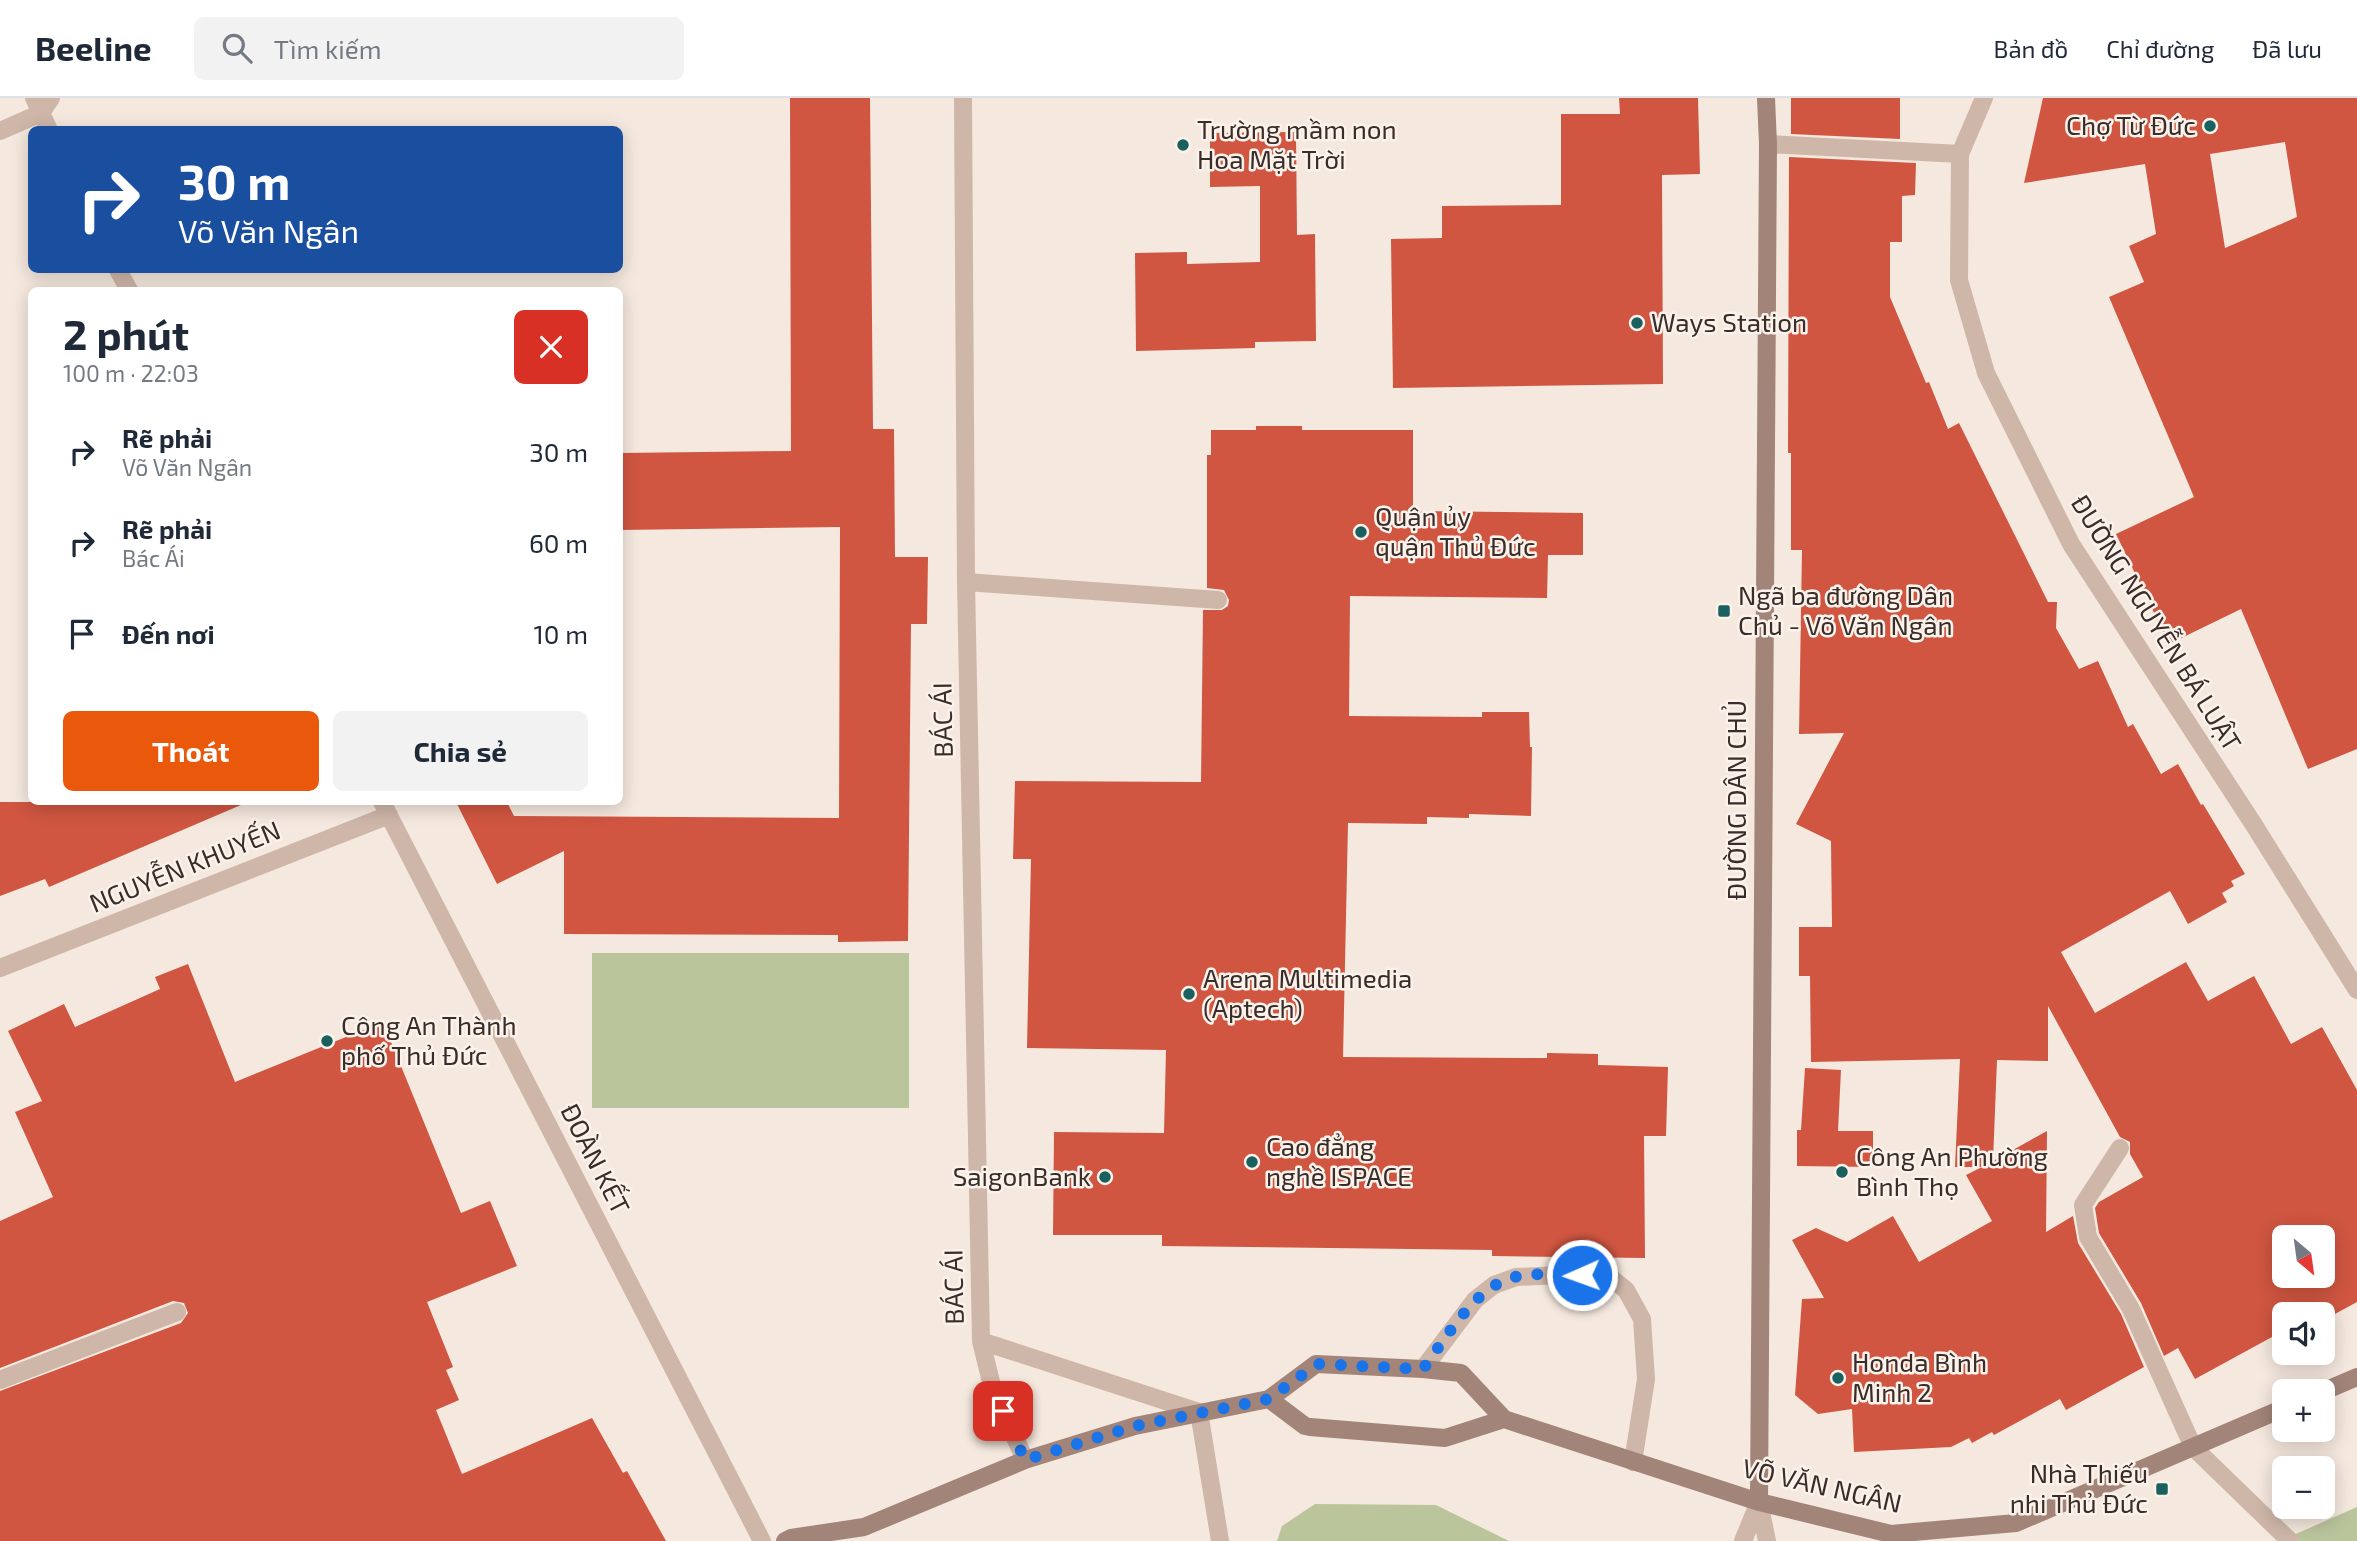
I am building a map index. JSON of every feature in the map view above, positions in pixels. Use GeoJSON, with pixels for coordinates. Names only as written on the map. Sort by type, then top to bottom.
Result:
{"type":"FeatureCollection","features":[{"type":"Feature","properties":{"kind":"main road","name":"ĐƯỜNG DÂN CHỦ"},"geometry":{"type":"LineString","coordinates":[[1759,1503],[1768,144],[1766,98]]}},
{"type":"Feature","properties":{"kind":"main road","name":"VÕ VĂN NGÂN"},"geometry":{"type":"LineString","coordinates":[[785,1541],[792,1538],[859,1534],[1025,1460],[1135,1426],[1269,1399],[1317,1364],[1461,1373],[1504,1419],[1759,1503],[1891,1534],[2016,1523],[2272,1413]]}},
{"type":"Feature","properties":{"kind":"main road"},"geometry":{"type":"LineString","coordinates":[[2335,1386],[2357,1377]]}},
{"type":"Feature","properties":{"kind":"main road"},"geometry":{"type":"LineString","coordinates":[[1269,1399],[1310,1427],[1445,1437],[1504,1419]]}},
{"type":"Feature","properties":{"kind":"street"},"geometry":{"type":"LineString","coordinates":[[0,131],[51,98]]}},
{"type":"Feature","properties":{"kind":"street","name":"BÁC ÁI"},"geometry":{"type":"LineString","coordinates":[[963,98],[966,582],[981,1341],[992,1386],[1025,1460]]}},
{"type":"Feature","properties":{"kind":"street","name":"ĐƯỜNG NGUYỄN BÁ LUẬT"},"geometry":{"type":"LineString","coordinates":[[1984,98],[1960,154],[1959,280],[1986,373],[2071,544],[2254,825],[2357,990]]}},
{"type":"Feature","properties":{"kind":"street"},"geometry":{"type":"LineString","coordinates":[[37,106],[47,126]]}},
{"type":"Feature","properties":{"kind":"street"},"geometry":{"type":"LineString","coordinates":[[1768,144],[1960,154]]}},
{"type":"Feature","properties":{"kind":"street"},"geometry":{"type":"LineString","coordinates":[[966,582],[1218,600]]}},
{"type":"Feature","properties":{"kind":"street","name":"NGUYỄN KHUYẾN"},"geometry":{"type":"LineString","coordinates":[[0,968],[386,808]]}},
{"type":"Feature","properties":{"kind":"street","name":"ĐOÀN KẾT"},"geometry":{"type":"LineString","coordinates":[[386,808],[762,1541]]}},
{"type":"Feature","properties":{"kind":"street"},"geometry":{"type":"LineString","coordinates":[[2120,1148],[2083,1205],[2088,1237],[2131,1309],[2193,1447],[2290,1541]]}},
{"type":"Feature","properties":{"kind":"street"},"geometry":{"type":"LineString","coordinates":[[1423,1369],[1475,1300],[1494,1285],[1516,1277],[1582,1275],[1611,1278],[1626,1290],[1642,1318],[1646,1379],[1633,1462]]}},
{"type":"Feature","properties":{"kind":"street"},"geometry":{"type":"LineString","coordinates":[[0,1380],[177,1312]]}},
{"type":"Feature","properties":{"kind":"street","name":"BÁC ÁI"},"geometry":{"type":"LineString","coordinates":[[981,1341],[1199,1412]]}},
{"type":"Feature","properties":{"kind":"street"},"geometry":{"type":"LineString","coordinates":[[1199,1412],[1220,1541]]}},
{"type":"Feature","properties":{"kind":"street"},"geometry":{"type":"LineString","coordinates":[[1743,1541],[1759,1503]]}},
{"type":"Feature","properties":{"kind":"street"},"geometry":{"type":"LineString","coordinates":[[1759,1503],[1767,1541]]}},
{"type":"Feature","properties":{"kind":"green space"},"geometry":{"type":"Polygon","coordinates":[[[592,953],[909,953],[909,1108],[592,1108],[592,953]]]}},
{"type":"Feature","properties":{"kind":"green space"},"geometry":{"type":"Polygon","coordinates":[[[1315,1504],[1436,1505],[1509,1541],[1277,1541],[1282,1526],[1315,1504]]]}},
{"type":"Feature","properties":{"kind":"green space"},"geometry":{"type":"Polygon","coordinates":[[[2357,1507],[2357,1541],[2280,1541],[2335,1519],[2357,1507]]]}},
{"type":"Feature","properties":{"kind":"building"},"geometry":{"type":"Polygon","coordinates":[[[790,98],[870,98],[873,429],[894,429],[895,557],[928,557],[927,624],[911,624],[908,941],[838,942],[838,935],[564,934],[564,851],[497,884],[458,805],[508,805],[514,816],[839,818],[840,527],[623,530],[623,453],[791,451],[790,98]]]}},
{"type":"Feature","properties":{"kind":"building"},"geometry":{"type":"Polygon","coordinates":[[[1619,98],[1698,98],[1700,174],[1662,175],[1663,384],[1393,388],[1391,239],[1442,238],[1442,206],[1561,205],[1561,114],[1620,114],[1619,98]]]}},
{"type":"Feature","properties":{"kind":"building"},"geometry":{"type":"Polygon","coordinates":[[[1791,98],[1900,98],[1900,139],[1791,134],[1791,98]]]}},
{"type":"Feature","properties":{"kind":"building"},"geometry":{"type":"Polygon","coordinates":[[[2043,98],[2357,98],[2357,749],[2308,769],[2241,609],[2169,644],[2116,534],[2194,497],[2109,297],[2144,282],[2129,246],[2156,234],[2145,164],[2024,183],[2043,98]],[[2285,142],[2210,154],[2225,248],[2297,217],[2285,142]]]}},
{"type":"Feature","properties":{"kind":"building"},"geometry":{"type":"Polygon","coordinates":[[[1296,132],[1297,235],[1315,234],[1316,341],[1255,342],[1255,348],[1136,351],[1135,253],[1187,252],[1187,264],[1260,262],[1260,186],[1210,187],[1210,133],[1296,132]]]}},
{"type":"Feature","properties":{"kind":"building"},"geometry":{"type":"Polygon","coordinates":[[[1789,157],[1916,163],[1915,195],[1902,196],[1902,242],[1890,242],[1890,297],[1926,383],[1929,382],[1948,429],[1959,423],[2048,602],[2057,602],[2056,628],[2079,669],[2098,661],[2128,727],[2133,724],[2161,774],[2178,764],[2245,874],[2231,881],[2234,886],[2222,893],[2227,902],[2188,924],[2170,891],[2061,952],[2095,1013],[2186,962],[2208,1001],[2254,976],[2291,1044],[2322,1027],[2357,1090],[2357,1302],[2335,1314],[2335,1302],[2272,1302],[2272,1337],[2195,1379],[2178,1348],[2164,1356],[2141,1303],[2099,1233],[2095,1208],[2099,1202],[2143,1177],[2130,1154],[2130,1142],[2120,1137],[2048,1006],[2048,1061],[1997,1060],[1993,1161],[2047,1131],[2046,1232],[2073,1216],[2078,1243],[2121,1314],[2144,1367],[2066,1410],[2060,1399],[1994,1435],[1992,1432],[1972,1443],[1969,1438],[1951,1447],[1854,1452],[1852,1409],[1818,1414],[1795,1395],[1802,1299],[1824,1298],[1792,1240],[1816,1228],[1847,1242],[1893,1216],[1919,1262],[1992,1221],[1966,1175],[1982,1167],[1955,1167],[1960,1059],[1811,1062],[1810,976],[1799,976],[1799,927],[1832,927],[1831,841],[1796,824],[1844,733],[1799,734],[1802,550],[1791,550],[1791,453],[1788,453],[1789,157]]]}},
{"type":"Feature","properties":{"kind":"building"},"geometry":{"type":"Polygon","coordinates":[[[1256,426],[1302,426],[1302,430],[1413,430],[1413,511],[1583,513],[1583,555],[1548,555],[1547,598],[1350,596],[1349,716],[1482,717],[1482,712],[1529,712],[1532,747],[1531,816],[1469,814],[1469,818],[1427,817],[1427,824],[1348,823],[1343,1057],[1547,1058],[1547,1053],[1598,1054],[1598,1065],[1668,1067],[1666,1136],[1644,1136],[1645,1258],[1492,1256],[1492,1250],[1162,1246],[1162,1235],[1053,1235],[1054,1132],[1164,1133],[1166,1050],[1027,1048],[1031,859],[1013,859],[1015,781],[1201,782],[1203,610],[1222,610],[1228,606],[1229,600],[1224,590],[1207,588],[1207,455],[1211,455],[1211,430],[1256,430],[1256,426]]]}},
{"type":"Feature","properties":{"kind":"building"},"geometry":{"type":"Polygon","coordinates":[[[0,802],[28,802],[28,805],[241,805],[49,887],[45,879],[0,896],[0,802]]]}},
{"type":"Feature","properties":{"kind":"building"},"geometry":{"type":"Polygon","coordinates":[[[188,964],[235,1082],[383,1022],[461,1213],[490,1201],[517,1266],[427,1302],[453,1367],[446,1370],[459,1400],[436,1410],[462,1474],[592,1418],[623,1473],[627,1471],[666,1541],[0,1541],[0,1391],[181,1323],[188,1313],[184,1303],[173,1301],[0,1368],[0,1221],[53,1197],[15,1112],[42,1101],[8,1031],[64,1004],[75,1027],[160,989],[155,977],[188,964]]]}},
{"type":"Feature","properties":{"kind":"building"},"geometry":{"type":"Polygon","coordinates":[[[1805,1068],[1841,1070],[1838,1131],[1873,1131],[1873,1167],[1797,1166],[1797,1130],[1801,1130],[1805,1068]]]}},
{"type":"Feature","properties":{"kind":"place","name":"Chợ Từ Đức"},"geometry":{"type":"Point","coordinates":[2210,126]}},
{"type":"Feature","properties":{"kind":"place","name":"Trường mầm non Hoa Mặt Trời"},"geometry":{"type":"Point","coordinates":[1183,145]}},
{"type":"Feature","properties":{"kind":"place","name":"Ways Station"},"geometry":{"type":"Point","coordinates":[1637,323]}},
{"type":"Feature","properties":{"kind":"place","name":"Quận ủy quận Thủ Đức"},"geometry":{"type":"Point","coordinates":[1361,532]}},
{"type":"Feature","properties":{"kind":"place","name":"Ngã ba đường Dân Chủ - Võ Văn Ngân"},"geometry":{"type":"Point","coordinates":[1724,611]}},
{"type":"Feature","properties":{"kind":"place","name":"Arena Multimedia (Aptech)"},"geometry":{"type":"Point","coordinates":[1189,994]}},
{"type":"Feature","properties":{"kind":"place","name":"Công An Thành phố Thủ Đức"},"geometry":{"type":"Point","coordinates":[327,1041]}},
{"type":"Feature","properties":{"kind":"place","name":"Cao đẳng nghề ISPACE"},"geometry":{"type":"Point","coordinates":[1252,1162]}},
{"type":"Feature","properties":{"kind":"place","name":"Công An Phường Bình Thọ"},"geometry":{"type":"Point","coordinates":[1842,1172]}},
{"type":"Feature","properties":{"kind":"place","name":"SaigonBank"},"geometry":{"type":"Point","coordinates":[1105,1177]}},
{"type":"Feature","properties":{"kind":"place","name":"Honda Bình Minh 2"},"geometry":{"type":"Point","coordinates":[1838,1378]}},
{"type":"Feature","properties":{"kind":"place","name":"Nhà Thiếu nhi Thủ Đức"},"geometry":{"type":"Point","coordinates":[2162,1489]}},
{"type":"Feature","properties":{"kind":"route"},"geometry":{"type":"LineString","coordinates":[[1003,1411],[1025,1460],[1135,1426],[1269,1399],[1317,1364],[1423,1369],[1475,1300],[1494,1285],[1516,1277],[1582,1275]]}}]}
